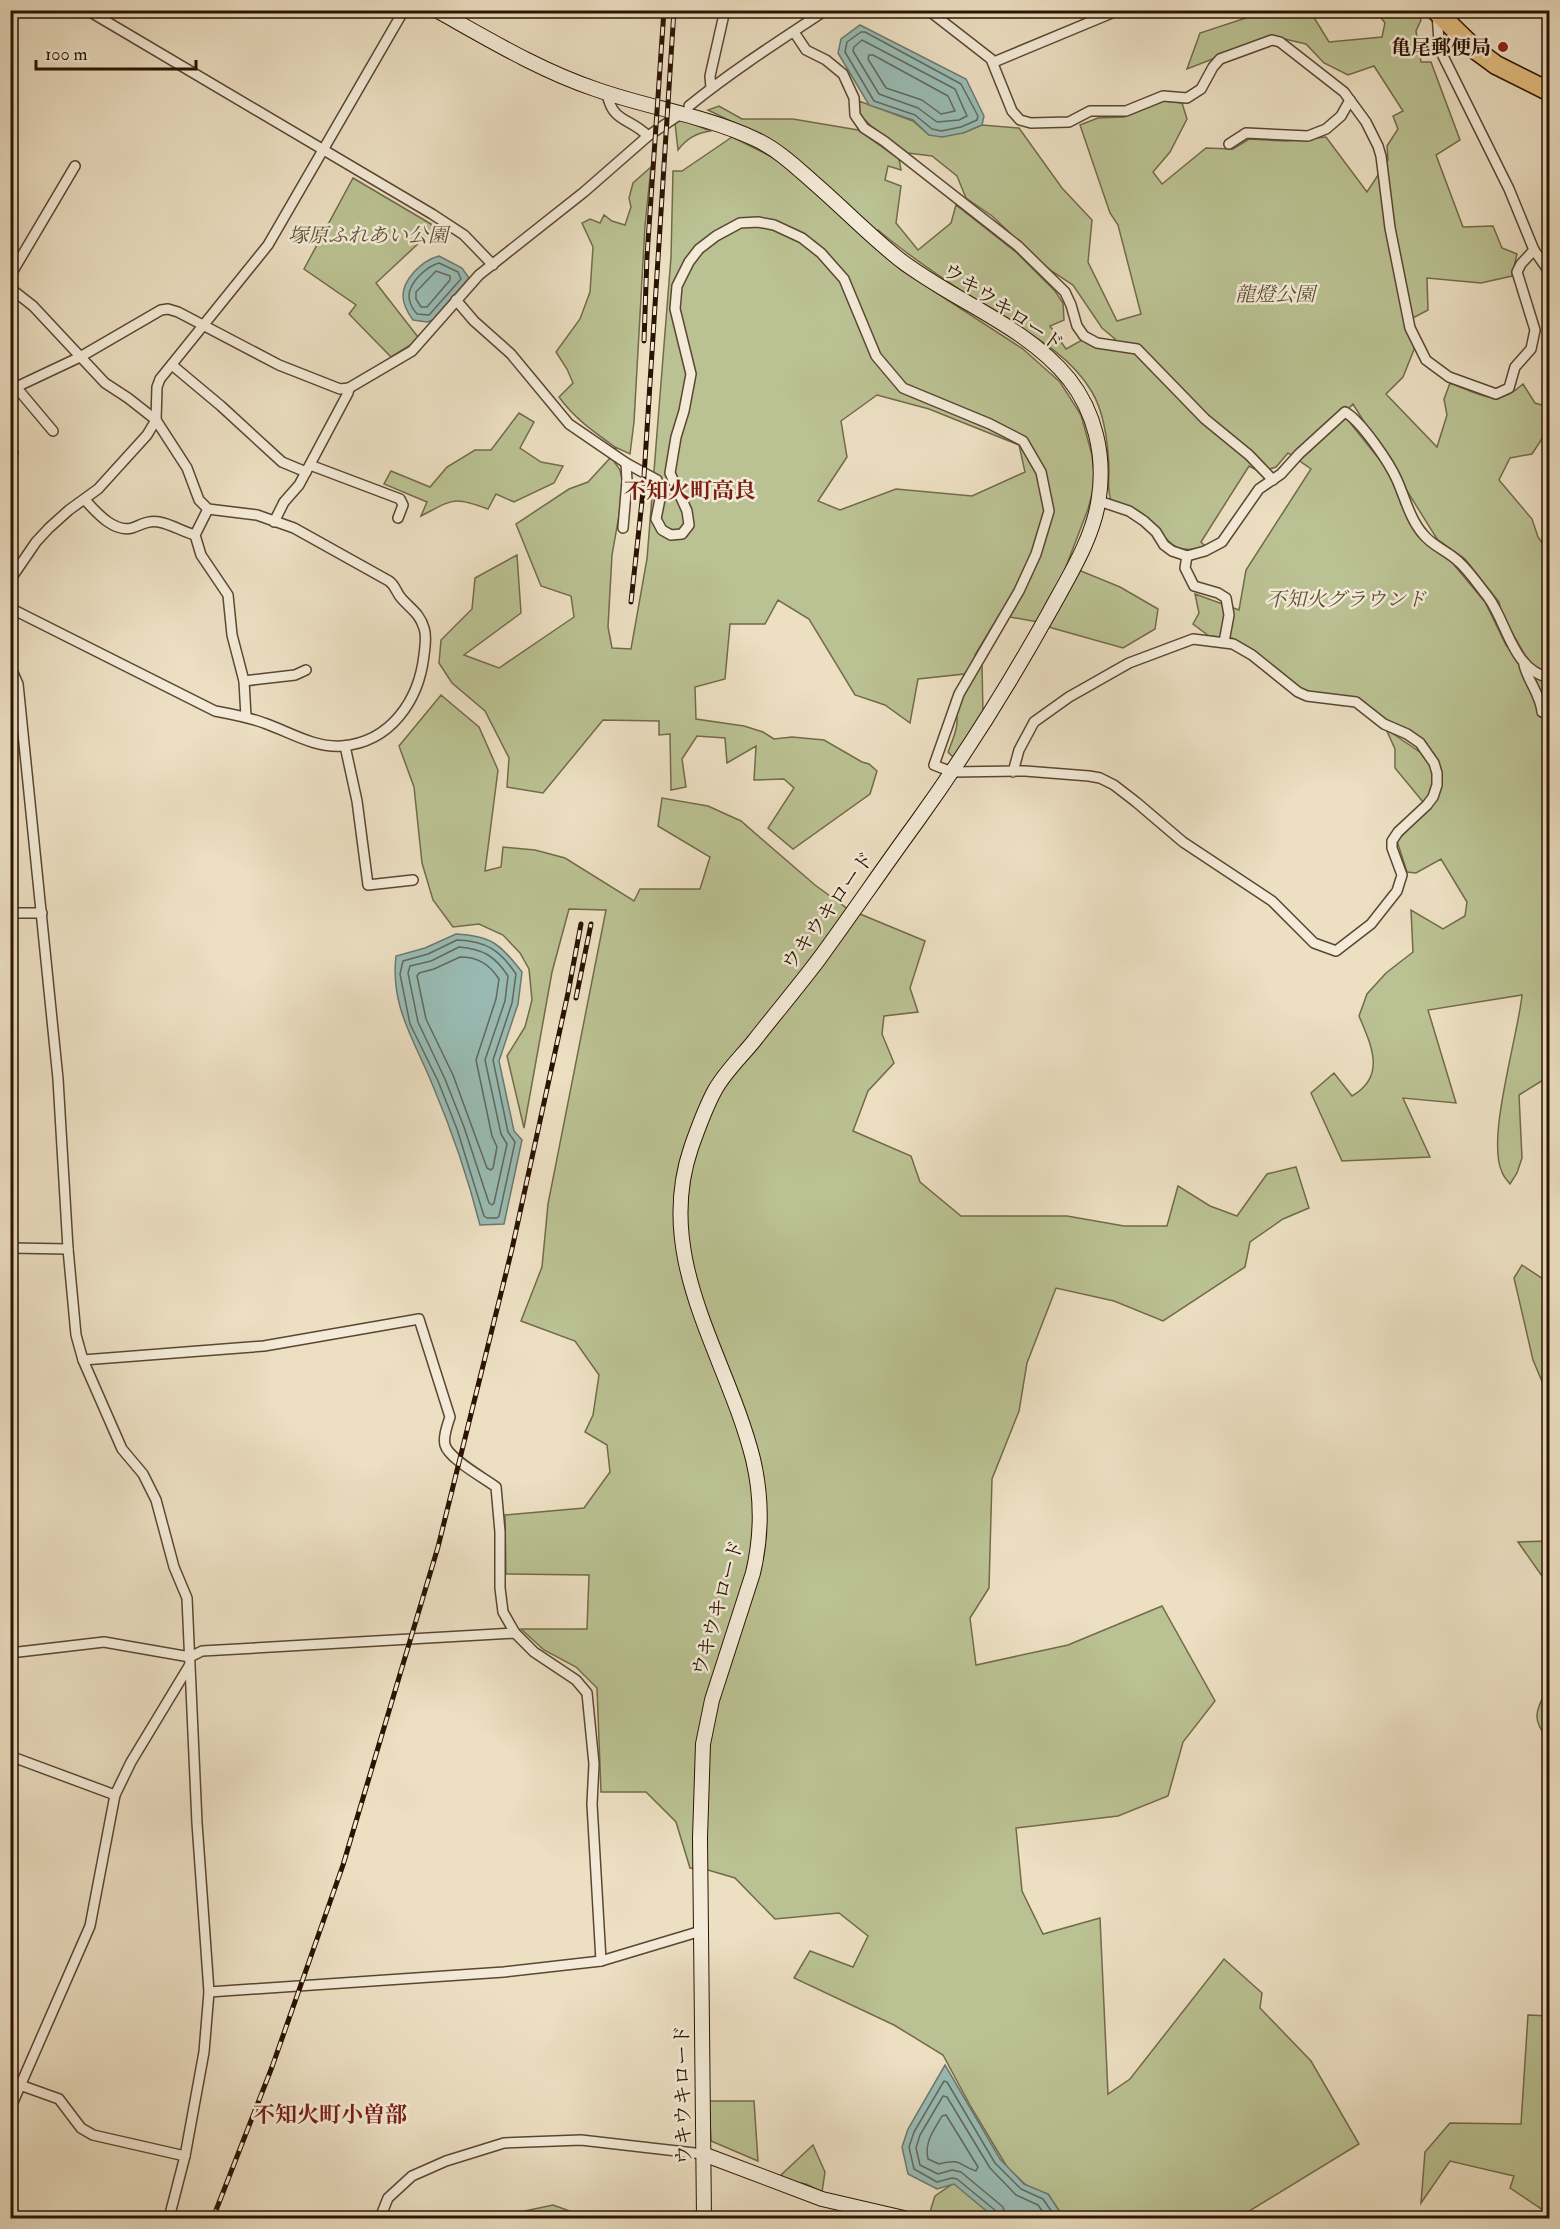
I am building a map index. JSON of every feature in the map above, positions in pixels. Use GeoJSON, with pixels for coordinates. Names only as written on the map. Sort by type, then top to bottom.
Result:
{"type":"FeatureCollection","features":[{"type":"Feature","properties":{"kind":"highway"},"geometry":{"type":"LineString","coordinates":[[1436,11],[1496,65],[1550,92]]}},
{"type":"Feature","properties":{"kind":"street"},"geometry":{"type":"LineString","coordinates":[[87,10],[449,225],[464,235],[493,265]]}},
{"type":"Feature","properties":{"kind":"street"},"geometry":{"type":"LineString","coordinates":[[10,580],[36,542],[69,510],[85,500],[131,455],[147,435],[156,420],[157,387],[160,379],[268,245],[404,10]]}},
{"type":"Feature","properties":{"kind":"street","name":"ウキウキロード"},"geometry":{"type":"LineString","coordinates":[[436,10],[524,59],[571,81],[607,94],[693,116],[742,134],[773,149],[799,169],[896,256],[925,278],[999,322],[1038,349],[1070,381],[1086,406],[1100,446],[1099,501],[1089,532],[1068,578],[1010,681],[952,772],[819,959],[721,1081],[701,1120],[687,1165],[681,1214],[683,1253],[695,1299],[744,1429],[759,1496],[760,1524],[753,1573],[712,1700],[703,1744],[701,1931],[704,2218]]}},
{"type":"Feature","properties":{"kind":"street"},"geometry":{"type":"LineString","coordinates":[[711,88],[710,76],[724,10]]}},
{"type":"Feature","properties":{"kind":"street"},"geometry":{"type":"LineString","coordinates":[[689,106],[711,88],[826,10]]}},
{"type":"Feature","properties":{"kind":"street"},"geometry":{"type":"LineString","coordinates":[[928,10],[994,62],[1012,111],[1020,120],[1031,123],[1069,122],[1090,111],[1126,111],[1163,96],[1187,98],[1201,89],[1220,59],[1272,40],[1280,42],[1344,92],[1366,122],[1381,156],[1390,228],[1410,328],[1426,360],[1449,377],[1496,394],[1509,388],[1515,367],[1531,349],[1534,330],[1517,272],[1533,250]]}},
{"type":"Feature","properties":{"kind":"street"},"geometry":{"type":"LineString","coordinates":[[994,62],[1119,10]]}},
{"type":"Feature","properties":{"kind":"street"},"geometry":{"type":"LineString","coordinates":[[1436,11],[1443,56],[1509,189],[1533,250],[1550,273]]}},
{"type":"Feature","properties":{"kind":"street"},"geometry":{"type":"LineString","coordinates":[[794,32],[806,50],[826,60],[843,74],[854,98],[855,115],[864,128],[884,141],[1018,246],[1065,292],[1077,326],[1084,336],[1097,343],[1137,350],[1204,419],[1250,455],[1273,480]]}},
{"type":"Feature","properties":{"kind":"street"},"geometry":{"type":"LineString","coordinates":[[607,94],[610,107],[615,115],[639,127],[648,136]]}},
{"type":"Feature","properties":{"kind":"street"},"geometry":{"type":"LineString","coordinates":[[1229,144],[1246,133],[1308,136],[1326,129],[1341,116],[1350,100]]}},
{"type":"Feature","properties":{"kind":"street"},"geometry":{"type":"LineString","coordinates":[[54,431],[13,388],[80,357],[161,310],[168,309],[178,312],[296,372],[340,389],[349,388],[412,351],[479,275],[584,192],[648,136],[676,117]]}},
{"type":"Feature","properties":{"kind":"street"},"geometry":{"type":"LineString","coordinates":[[10,276],[75,166]]}},
{"type":"Feature","properties":{"kind":"street"},"geometry":{"type":"LineString","coordinates":[[456,300],[474,321],[511,354],[569,424],[626,463],[657,480],[660,499],[656,519],[662,530],[671,535],[682,534],[689,525],[687,511],[670,473],[691,374],[675,309],[677,286],[689,262],[699,249],[716,236],[740,223],[774,225],[802,238],[821,253],[844,279],[876,356],[903,388],[990,424],[1023,441],[1041,472],[1049,511],[1036,554],[1018,591],[959,694],[934,765],[952,772],[1089,776],[1114,785],[1183,842],[1215,861],[1272,901],[1314,943],[1336,951],[1371,924],[1397,891],[1402,875],[1392,848],[1392,841],[1398,832],[1427,805],[1437,785],[1434,763],[1420,743],[1383,724],[1356,702],[1307,696],[1298,692],[1252,655],[1233,644],[1193,639],[1129,663],[1069,697],[1034,722],[1019,750],[1013,772]]}},
{"type":"Feature","properties":{"kind":"street"},"geometry":{"type":"LineString","coordinates":[[10,288],[33,306],[111,388],[156,420],[188,468],[199,500],[208,509],[244,513],[310,536],[389,581],[394,585],[400,598],[419,616],[426,639],[423,662],[410,703],[393,725],[381,734],[345,746],[327,746],[302,739],[246,717],[214,711],[10,608]]}},
{"type":"Feature","properties":{"kind":"street"},"geometry":{"type":"LineString","coordinates":[[172,365],[222,406],[282,462],[308,468],[400,499],[403,505],[398,518]]}},
{"type":"Feature","properties":{"kind":"street"},"geometry":{"type":"LineString","coordinates":[[274,522],[284,502],[299,485],[349,388]]}},
{"type":"Feature","properties":{"kind":"street"},"geometry":{"type":"LineString","coordinates":[[1099,501],[1129,511],[1144,520],[1172,551],[1187,556],[1205,551],[1222,542],[1259,489],[1281,474],[1299,454],[1345,412],[1352,416],[1396,478],[1413,518],[1423,534],[1459,562],[1487,596],[1523,662],[1530,684],[1542,706],[1542,712]]}},
{"type":"Feature","properties":{"kind":"street"},"geometry":{"type":"LineString","coordinates":[[10,447],[13,453],[10,457]]}},
{"type":"Feature","properties":{"kind":"street"},"geometry":{"type":"LineString","coordinates":[[623,528],[627,481],[626,463]]}},
{"type":"Feature","properties":{"kind":"street"},"geometry":{"type":"LineString","coordinates":[[85,500],[109,522],[121,529],[130,529],[142,523],[159,522],[195,535]]}},
{"type":"Feature","properties":{"kind":"street"},"geometry":{"type":"LineString","coordinates":[[208,509],[195,535],[201,555],[228,595],[232,635],[244,681],[246,717]]}},
{"type":"Feature","properties":{"kind":"street"},"geometry":{"type":"LineString","coordinates":[[1187,556],[1185,568],[1194,586],[1218,592],[1226,598],[1229,615],[1224,642]]}},
{"type":"Feature","properties":{"kind":"street"},"geometry":{"type":"LineString","coordinates":[[1523,662],[1532,672],[1550,678]]}},
{"type":"Feature","properties":{"kind":"street"},"geometry":{"type":"LineString","coordinates":[[10,666],[18,684],[42,913],[58,1078],[68,1249],[76,1335],[83,1360],[122,1449],[143,1474],[156,1500],[174,1567],[187,1598],[197,1823],[209,1992],[204,2052],[184,2156],[169,2218]]}},
{"type":"Feature","properties":{"kind":"street"},"geometry":{"type":"LineString","coordinates":[[244,681],[295,675],[306,670]]}},
{"type":"Feature","properties":{"kind":"street"},"geometry":{"type":"LineString","coordinates":[[345,746],[357,801],[368,885],[413,880]]}},
{"type":"Feature","properties":{"kind":"street"},"geometry":{"type":"LineString","coordinates":[[10,913],[42,913]]}},
{"type":"Feature","properties":{"kind":"street"},"geometry":{"type":"LineString","coordinates":[[10,1248],[68,1249]]}},
{"type":"Feature","properties":{"kind":"street"},"geometry":{"type":"LineString","coordinates":[[83,1360],[264,1346],[419,1319],[450,1418],[445,1444],[450,1454],[496,1487],[503,1612],[515,1633],[534,1652],[576,1680],[587,1693],[594,1764],[592,1804],[601,1961]]}},
{"type":"Feature","properties":{"kind":"street"},"geometry":{"type":"LineString","coordinates":[[10,2109],[90,1926],[115,1795],[131,1762],[189,1661],[202,1651],[515,1633]]}},
{"type":"Feature","properties":{"kind":"street"},"geometry":{"type":"LineString","coordinates":[[10,1653],[104,1642],[189,1661]]}},
{"type":"Feature","properties":{"kind":"street"},"geometry":{"type":"LineString","coordinates":[[10,1756],[115,1795]]}},
{"type":"Feature","properties":{"kind":"street"},"geometry":{"type":"LineString","coordinates":[[209,1992],[504,1972],[601,1961],[701,1931]]}},
{"type":"Feature","properties":{"kind":"street"},"geometry":{"type":"LineString","coordinates":[[20,2085],[59,2099],[81,2128],[93,2135],[184,2156]]}},
{"type":"Feature","properties":{"kind":"street"},"geometry":{"type":"LineString","coordinates":[[380,2218],[388,2198],[412,2176],[446,2161],[504,2143],[580,2140],[703,2154],[822,2199],[904,2218]]}},
{"type":"Feature","properties":{"kind":"green space"},"geometry":{"type":"Polygon","coordinates":[[[1267,11],[1310,11],[1329,42],[1382,37],[1385,23],[1376,11],[1416,11],[1421,20],[1416,31],[1421,62],[1431,62],[1460,140],[1436,155],[1463,227],[1493,226],[1502,248],[1517,254],[1512,276],[1481,283],[1427,278],[1428,310],[1405,322],[1415,347],[1403,377],[1386,394],[1437,447],[1447,415],[1444,399],[1450,383],[1479,395],[1496,398],[1513,392],[1523,384],[1535,403],[1549,407],[1549,428],[1532,454],[1510,458],[1499,480],[1532,519],[1538,537],[1549,553],[1549,676],[1536,669],[1525,655],[1502,615],[1499,602],[1465,559],[1437,539],[1353,404],[1343,414],[1392,475],[1406,507],[1485,602],[1506,645],[1519,661],[1549,680],[1549,1078],[1519,1095],[1522,1158],[1510,1184],[1502,1172],[1498,1157],[1498,1136],[1500,1112],[1522,995],[1428,1010],[1456,1103],[1403,1098],[1430,1157],[1342,1161],[1311,1093],[1334,1073],[1352,1096],[1370,1079],[1373,1059],[1359,1016],[1367,994],[1386,973],[1413,952],[1411,910],[1443,929],[1465,916],[1467,902],[1441,859],[1416,873],[1407,872],[1397,841],[1428,808],[1395,768],[1395,749],[1386,729],[1439,765],[1433,753],[1413,734],[1384,720],[1364,702],[1352,697],[1319,697],[1303,691],[1250,649],[1232,638],[1209,636],[1193,624],[1199,613],[1195,594],[1239,610],[1246,570],[1311,469],[1288,453],[1276,467],[1260,472],[1249,466],[1201,542],[1205,546],[1182,549],[1173,545],[1137,510],[1111,500],[1107,439],[1103,419],[1092,392],[1070,364],[1043,342],[929,269],[878,230],[864,235],[901,270],[1023,349],[1060,382],[1081,415],[1092,455],[1095,483],[1088,509],[1064,572],[1081,571],[1120,587],[1158,609],[1155,629],[1123,648],[1038,622],[999,615],[975,655],[982,665],[983,714],[956,760],[948,752],[957,720],[955,707],[951,701],[965,674],[918,679],[910,723],[885,705],[855,695],[809,619],[778,600],[765,624],[730,624],[725,679],[695,687],[696,719],[744,726],[763,732],[774,739],[792,737],[824,740],[869,764],[877,771],[870,794],[793,849],[768,828],[794,788],[784,779],[754,780],[756,746],[727,763],[725,738],[697,736],[682,759],[686,787],[671,790],[670,734],[659,735],[659,721],[603,720],[543,793],[507,787],[509,758],[485,711],[452,683],[439,663],[441,640],[472,609],[475,578],[517,555],[521,613],[464,655],[499,668],[574,617],[571,596],[541,586],[516,524],[569,489],[588,482],[611,457],[620,470],[624,487],[612,555],[608,627],[612,648],[631,649],[647,559],[671,257],[673,171],[682,171],[732,137],[772,157],[743,127],[708,110],[719,106],[742,119],[793,119],[858,130],[899,159],[901,170],[888,166],[885,180],[901,186],[896,223],[918,250],[951,223],[956,205],[1017,253],[1055,291],[1063,303],[1064,320],[1050,326],[1066,349],[1082,340],[1093,346],[1111,349],[1115,339],[1102,328],[1073,285],[1047,268],[992,216],[966,198],[957,176],[932,156],[908,153],[870,125],[860,115],[859,101],[913,121],[929,135],[963,133],[982,125],[1019,128],[1062,188],[1092,220],[1088,262],[1117,321],[1141,314],[1118,225],[1110,213],[1080,125],[1098,118],[1124,117],[1164,101],[1182,103],[1187,119],[1170,152],[1153,172],[1162,184],[1206,148],[1233,149],[1249,139],[1286,141],[1326,137],[1367,192],[1388,160],[1387,146],[1398,129],[1393,116],[1403,111],[1374,66],[1348,75],[1324,63],[1306,44],[1272,36],[1187,69],[1200,33],[1267,11]],[[877,395],[841,421],[847,457],[818,501],[840,510],[896,489],[972,496],[1025,472],[1019,445],[929,409],[877,395]]]}},
{"type":"Feature","properties":{"kind":"green space"},"geometry":{"type":"Polygon","coordinates":[[[681,119],[710,131],[692,137],[678,150],[675,123],[681,119]]]}},
{"type":"Feature","properties":{"kind":"green space"},"geometry":{"type":"Polygon","coordinates":[[[651,167],[645,226],[634,422],[630,454],[615,447],[592,430],[571,412],[559,397],[573,383],[556,352],[580,319],[590,292],[593,247],[582,223],[590,219],[600,223],[604,215],[612,221],[625,225],[631,207],[629,198],[633,183],[651,167]]]}},
{"type":"Feature","properties":{"kind":"green space","name":"塚原ふれあい公園"},"geometry":{"type":"Polygon","coordinates":[[[353,178],[436,227],[376,283],[418,337],[412,344],[391,357],[349,314],[356,305],[304,269],[353,178]]]}},
{"type":"Feature","properties":{"kind":"green space"},"geometry":{"type":"Polygon","coordinates":[[[519,413],[534,422],[520,448],[541,462],[563,466],[554,483],[514,502],[496,494],[488,509],[467,502],[454,501],[421,516],[427,502],[384,484],[391,471],[430,487],[447,467],[475,450],[491,450],[519,413]]]}},
{"type":"Feature","properties":{"kind":"green space"},"geometry":{"type":"Polygon","coordinates":[[[441,695],[479,727],[498,770],[485,871],[501,867],[503,847],[535,850],[565,858],[634,901],[640,889],[700,889],[710,857],[658,826],[662,798],[708,806],[741,821],[815,885],[848,909],[925,941],[910,988],[918,1012],[884,1016],[882,1034],[894,1063],[868,1091],[853,1131],[911,1156],[920,1182],[961,1216],[1067,1216],[1124,1226],[1167,1226],[1178,1186],[1210,1206],[1237,1216],[1267,1174],[1296,1167],[1309,1208],[1283,1219],[1250,1242],[1245,1267],[1163,1321],[1114,1301],[1056,1288],[1027,1363],[1019,1411],[992,1479],[989,1588],[970,1618],[976,1665],[1068,1645],[1162,1606],[1215,1701],[1183,1742],[1168,1796],[1118,1816],[1016,1828],[1022,1891],[1043,1934],[1100,1918],[1108,2094],[1130,2079],[1224,1959],[1262,1993],[1260,2008],[1311,2061],[1359,2144],[1238,2218],[1064,2218],[1048,2194],[1030,2189],[1007,2167],[943,2055],[894,2025],[794,1978],[810,1951],[853,1967],[868,1936],[839,1913],[775,1919],[735,1878],[708,1870],[690,1868],[676,1822],[646,1792],[601,1792],[597,1688],[576,1667],[544,1650],[521,1629],[587,1629],[589,1575],[506,1574],[505,1515],[584,1508],[610,1472],[607,1445],[585,1432],[593,1415],[599,1375],[575,1341],[521,1321],[542,1267],[548,1204],[606,910],[569,909],[552,972],[524,1128],[507,1056],[525,1027],[532,1000],[529,969],[520,953],[503,935],[479,924],[453,927],[433,900],[422,863],[414,787],[399,746],[441,695]]]}},
{"type":"Feature","properties":{"kind":"green space"},"geometry":{"type":"Polygon","coordinates":[[[1522,1265],[1549,1283],[1549,1398],[1533,1360],[1514,1278],[1522,1265]]]}},
{"type":"Feature","properties":{"kind":"green space"},"geometry":{"type":"Polygon","coordinates":[[[1550,1541],[1549,1586],[1518,1542],[1550,1541]]]}},
{"type":"Feature","properties":{"kind":"green space"},"geometry":{"type":"Polygon","coordinates":[[[1549,1686],[1550,1741],[1537,1720],[1538,1708],[1549,1686]]]}},
{"type":"Feature","properties":{"kind":"green space"},"geometry":{"type":"Polygon","coordinates":[[[1528,2015],[1549,2016],[1549,2214],[1510,2188],[1514,2176],[1450,2161],[1421,2203],[1425,2152],[1450,2123],[1521,2124],[1528,2015]]]}},
{"type":"Feature","properties":{"kind":"green space"},"geometry":{"type":"Polygon","coordinates":[[[709,2101],[754,2101],[758,2161],[711,2141],[709,2101]]]}},
{"type":"Feature","properties":{"kind":"green space"},"geometry":{"type":"Polygon","coordinates":[[[813,2145],[825,2172],[822,2192],[806,2184],[789,2181],[781,2175],[813,2145]]]}},
{"type":"Feature","properties":{"kind":"green space"},"geometry":{"type":"Polygon","coordinates":[[[954,2183],[995,2218],[928,2218],[935,2196],[954,2183]]]}},
{"type":"Feature","properties":{"kind":"green space"},"geometry":{"type":"Polygon","coordinates":[[[553,2205],[589,2218],[499,2218],[501,2216],[553,2205]]]}},
{"type":"Feature","properties":{"kind":"water"},"geometry":{"type":"Polygon","coordinates":[[[860,25],[966,79],[984,116],[982,125],[963,133],[942,137],[929,135],[913,120],[869,105],[838,53],[841,39],[860,25]]]}},
{"type":"Feature","properties":{"kind":"water"},"geometry":{"type":"Polygon","coordinates":[[[439,256],[462,268],[469,278],[433,320],[427,322],[413,320],[403,296],[406,284],[414,272],[428,260],[439,256]]]}},
{"type":"Feature","properties":{"kind":"water"},"geometry":{"type":"Polygon","coordinates":[[[456,934],[478,937],[494,943],[522,972],[518,1004],[499,1061],[514,1131],[522,1140],[504,1224],[480,1225],[453,1137],[400,1008],[397,992],[396,956],[425,948],[456,934]]]}},
{"type":"Feature","properties":{"kind":"water"},"geometry":{"type":"Polygon","coordinates":[[[945,2065],[1000,2159],[1024,2184],[1048,2194],[1064,2218],[995,2218],[954,2184],[937,2189],[908,2174],[902,2147],[908,2129],[945,2065]]]}},
{"type":"Feature","properties":{"kind":"railway"},"geometry":{"type":"LineString","coordinates":[[644,341],[647,256],[664,10]]}},
{"type":"Feature","properties":{"kind":"railway"},"geometry":{"type":"LineString","coordinates":[[631,602],[643,492],[674,10]]}},
{"type":"Feature","properties":{"kind":"railway"},"geometry":{"type":"LineString","coordinates":[[213,2218],[272,2067],[343,1865],[438,1547],[512,1249],[581,924]]}},
{"type":"Feature","properties":{"kind":"railway"},"geometry":{"type":"LineString","coordinates":[[576,998],[591,924]]}},
{"type":"Feature","properties":{"kind":"place","name":"亀尾郵便局"},"geometry":{"type":"Point","coordinates":[1503,47]}},
{"type":"Feature","properties":{"kind":"district","name":"不知火町高良"},"geometry":{"type":"Point","coordinates":[690,491]}},
{"type":"Feature","properties":{"kind":"district","name":"不知火町小曽部"},"geometry":{"type":"Point","coordinates":[330,2115]}},
{"type":"Feature","properties":{"kind":"park label","name":"龍燈公園"},"geometry":{"type":"Point","coordinates":[1275,294]}},
{"type":"Feature","properties":{"kind":"park label","name":"不知火グラウンド"},"geometry":{"type":"Point","coordinates":[1346,599]}}]}
